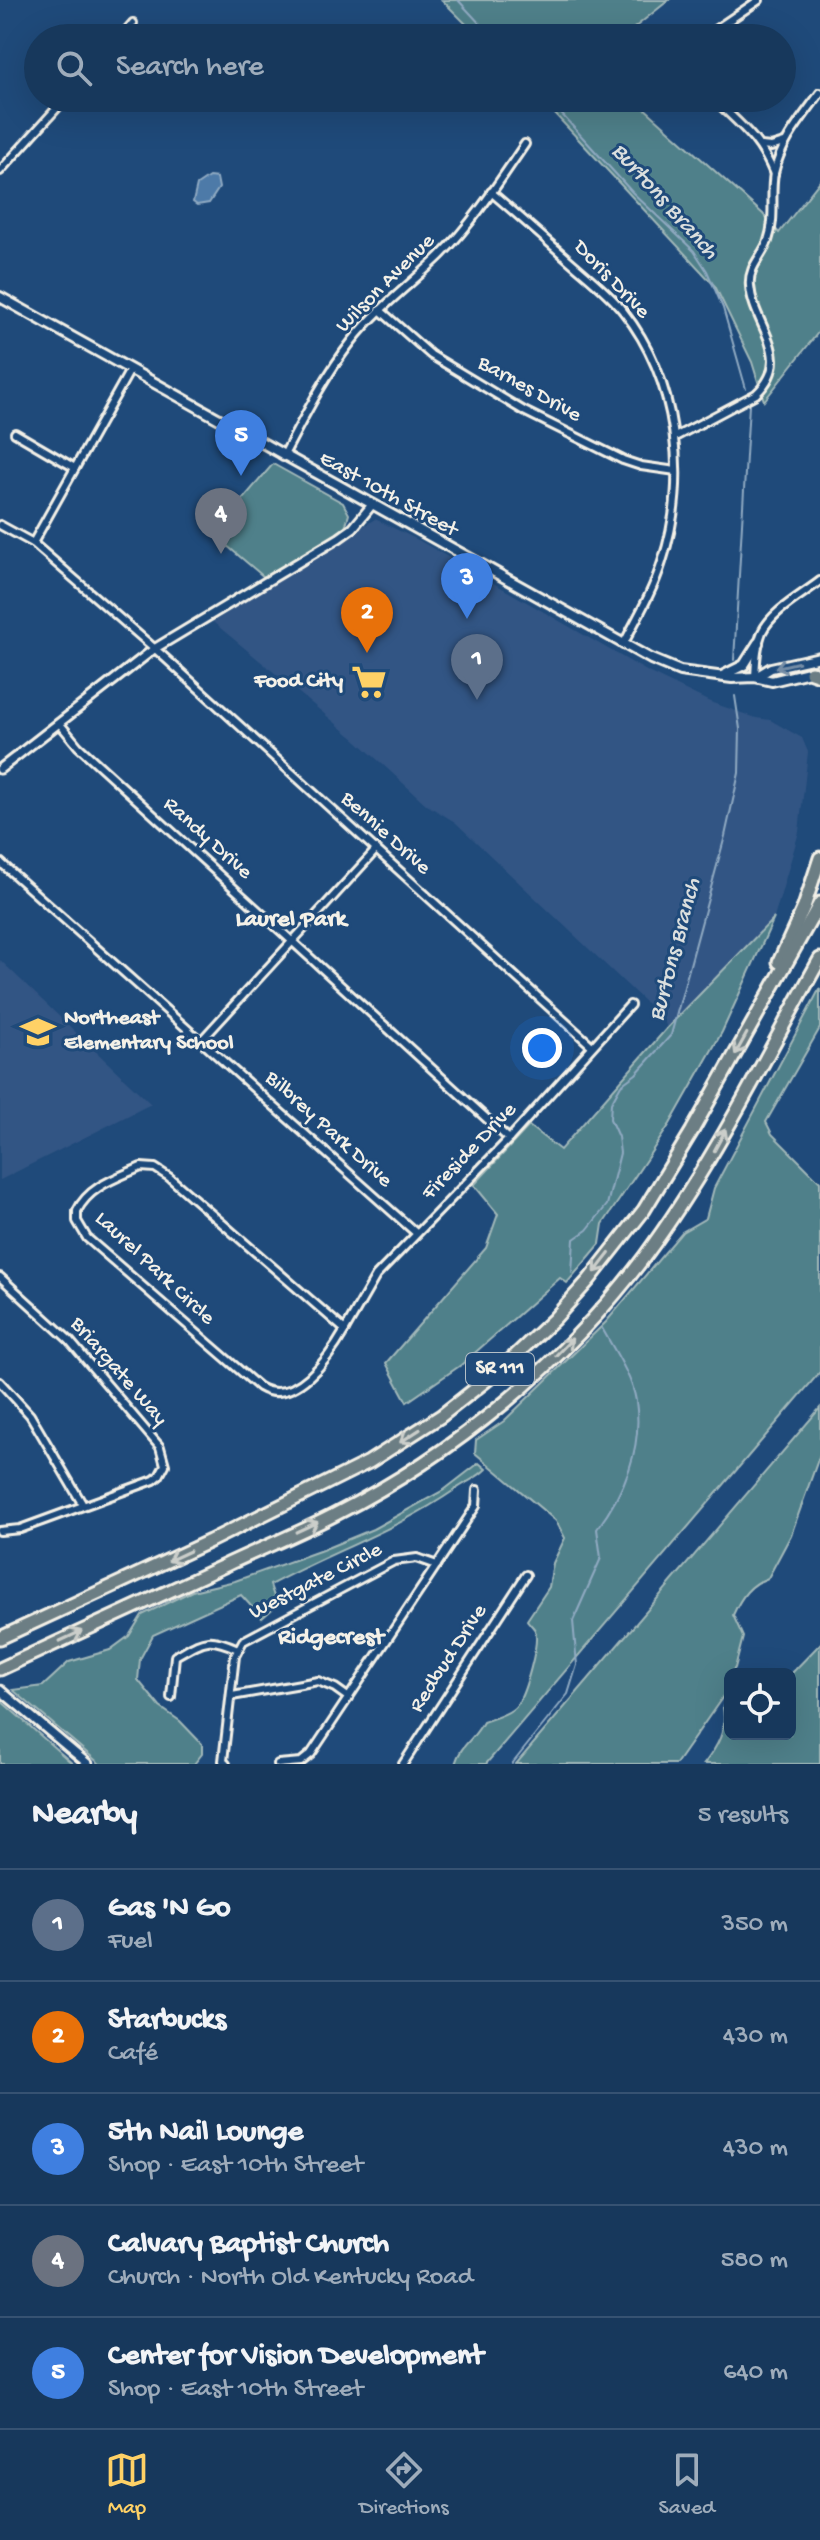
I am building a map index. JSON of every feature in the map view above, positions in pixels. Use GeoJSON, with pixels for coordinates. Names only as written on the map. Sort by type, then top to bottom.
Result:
{"type":"FeatureCollection","features":[{"type":"Feature","properties":{"kind":"highway"},"geometry":{"type":"LineString","coordinates":[[754,1020],[804,907],[820,858]]}},
{"type":"Feature","properties":{"kind":"highway","name":"SR 111"},"geometry":{"type":"LineString","coordinates":[[0,1638],[210,1541],[369,1462],[441,1416],[502,1368],[572,1299],[644,1210],[820,903]]}},
{"type":"Feature","properties":{"kind":"highway","name":"SR 111"},"geometry":{"type":"LineString","coordinates":[[0,1669],[336,1514],[401,1476],[466,1432],[539,1372],[607,1302],[676,1211],[710,1158],[820,959]]}},
{"type":"Feature","properties":{"kind":"main road","name":"East 10th Street"},"geometry":{"type":"LineString","coordinates":[[0,297],[623,645],[680,671],[712,677],[755,677],[772,681],[817,672]]}},
{"type":"Feature","properties":{"kind":"main road"},"geometry":{"type":"LineString","coordinates":[[712,677],[724,676],[744,665],[758,643]]}},
{"type":"Feature","properties":{"kind":"main road"},"geometry":{"type":"LineString","coordinates":[[755,677],[771,668],[820,657]]}},
{"type":"Feature","properties":{"kind":"street"},"geometry":{"type":"LineString","coordinates":[[724,24],[759,0]]}},
{"type":"Feature","properties":{"kind":"street"},"geometry":{"type":"LineString","coordinates":[[675,437],[756,394],[766,384],[771,372],[771,347],[753,302],[749,286],[751,270],[768,241],[774,215],[774,174],[784,143],[820,93]]}},
{"type":"Feature","properties":{"kind":"street"},"geometry":{"type":"LineString","coordinates":[[0,171],[53,112]]}},
{"type":"Feature","properties":{"kind":"street"},"geometry":{"type":"LineString","coordinates":[[727,112],[761,146],[774,174]]}},
{"type":"Feature","properties":{"kind":"street"},"geometry":{"type":"LineString","coordinates":[[761,146],[784,143]]}},
{"type":"Feature","properties":{"kind":"street","name":"Wilson Avenue"},"geometry":{"type":"LineString","coordinates":[[283,457],[354,338],[441,255],[525,144]]}},
{"type":"Feature","properties":{"kind":"street","name":"Doris Drive"},"geometry":{"type":"LineString","coordinates":[[491,192],[623,310],[643,339],[655,365],[675,437],[672,523],[662,565],[623,645]]}},
{"type":"Feature","properties":{"kind":"street","name":"Barnes Drive"},"geometry":{"type":"LineString","coordinates":[[380,310],[431,355],[524,411],[623,460],[676,471]]}},
{"type":"Feature","properties":{"kind":"street"},"geometry":{"type":"LineString","coordinates":[[33,543],[130,370]]}},
{"type":"Feature","properties":{"kind":"street"},"geometry":{"type":"LineString","coordinates":[[15,433],[75,468]]}},
{"type":"Feature","properties":{"kind":"street"},"geometry":{"type":"LineString","coordinates":[[0,769],[154,649],[339,538],[353,528],[371,506]]}},
{"type":"Feature","properties":{"kind":"street","name":"Bennie Drive"},"geometry":{"type":"LineString","coordinates":[[0,525],[33,543],[154,649],[592,1046]]}},
{"type":"Feature","properties":{"kind":"street"},"geometry":{"type":"LineString","coordinates":[[755,677],[758,643],[763,629],[772,618],[820,581]]}},
{"type":"Feature","properties":{"kind":"street","name":"Randy Drive"},"geometry":{"type":"LineString","coordinates":[[60,724],[78,746],[509,1139]]}},
{"type":"Feature","properties":{"kind":"street"},"geometry":{"type":"LineString","coordinates":[[201,1041],[376,850]]}},
{"type":"Feature","properties":{"kind":"street","name":"Bilbrey Park Drive"},"geometry":{"type":"LineString","coordinates":[[0,862],[416,1233]]}},
{"type":"Feature","properties":{"kind":"street","name":"Fireside Drive"},"geometry":{"type":"LineString","coordinates":[[345,1330],[376,1276],[509,1139],[630,1005]]}},
{"type":"Feature","properties":{"kind":"street","name":"Laurel Park Circle"},"geometry":{"type":"LineString","coordinates":[[141,1167],[155,1168],[345,1330],[324,1359],[297,1387],[287,1393],[269,1393],[220,1355],[87,1238],[77,1221],[77,1211],[88,1195],[107,1182],[141,1167]]}},
{"type":"Feature","properties":{"kind":"street","name":"Briargate Way"},"geometry":{"type":"LineString","coordinates":[[0,1277],[69,1340],[160,1447],[164,1456],[163,1472],[154,1480],[83,1505]]}},
{"type":"Feature","properties":{"kind":"street"},"geometry":{"type":"LineString","coordinates":[[0,1382],[30,1415],[83,1505],[20,1529],[0,1531]]}},
{"type":"Feature","properties":{"kind":"street"},"geometry":{"type":"LineString","coordinates":[[278,1764],[301,1762],[311,1754],[476,1506],[477,1490]]}},
{"type":"Feature","properties":{"kind":"street","name":"Westgate Circle"},"geometry":{"type":"LineString","coordinates":[[223,1763],[238,1649],[250,1635],[394,1561],[417,1558],[437,1565]]}},
{"type":"Feature","properties":{"kind":"street","name":"Redbud Drive"},"geometry":{"type":"LineString","coordinates":[[403,1764],[526,1575]]}},
{"type":"Feature","properties":{"kind":"street"},"geometry":{"type":"LineString","coordinates":[[171,1697],[175,1656],[205,1640],[221,1641],[238,1649]]}},
{"type":"Feature","properties":{"kind":"street"},"geometry":{"type":"LineString","coordinates":[[232,1696],[318,1681],[349,1698]]}},
{"type":"Feature","properties":{"kind":"street"},"geometry":{"type":"LineString","coordinates":[[3,1692],[88,1764]]}},
{"type":"Feature","properties":{"kind":"shaded area"},"geometry":{"type":"Polygon","coordinates":[[[209,177],[217,178],[219,188],[209,203],[197,205],[193,202],[197,185],[209,177]]]}},
{"type":"Feature","properties":{"kind":"shaded area"},"geometry":{"type":"Polygon","coordinates":[[[375,519],[420,541],[650,673],[710,702],[770,720],[802,738],[808,752],[799,832],[774,918],[667,1028],[664,1020],[455,822],[427,805],[356,740],[213,622],[375,519]]]}},
{"type":"Feature","properties":{"kind":"shaded area","name":"Northeast Elementary School"},"geometry":{"type":"Polygon","coordinates":[[[0,960],[151,1104],[0,1180],[0,960]]]}},
{"type":"Feature","properties":{"kind":"green space"},"geometry":{"type":"Polygon","coordinates":[[[442,0],[669,0],[639,24],[466,24],[442,0]]]}},
{"type":"Feature","properties":{"kind":"green space"},"geometry":{"type":"Polygon","coordinates":[[[553,112],[649,112],[763,214],[779,233],[820,181],[820,330],[764,401],[752,362],[715,286],[553,112]]]}},
{"type":"Feature","properties":{"kind":"green space"},"geometry":{"type":"Polygon","coordinates":[[[273,464],[343,503],[349,514],[345,528],[264,577],[213,534],[273,464]]]}},
{"type":"Feature","properties":{"kind":"green space"},"geometry":{"type":"Polygon","coordinates":[[[774,918],[722,1032],[670,1124],[603,1224],[600,1244],[567,1283],[560,1278],[461,1365],[407,1402],[386,1363],[486,1248],[498,1214],[474,1185],[529,1126],[560,1150],[667,1028],[774,918]]]}},
{"type":"Feature","properties":{"kind":"green space"},"geometry":{"type":"Polygon","coordinates":[[[820,988],[820,1028],[766,1122],[772,1134],[820,1182],[820,1372],[486,1764],[455,1764],[460,1752],[483,1722],[510,1711],[520,1699],[531,1668],[536,1636],[527,1620],[549,1587],[553,1563],[565,1538],[556,1521],[475,1453],[476,1440],[504,1421],[606,1322],[682,1232],[706,1218],[714,1188],[820,988]]]}},
{"type":"Feature","properties":{"kind":"green space"},"geometry":{"type":"Polygon","coordinates":[[[820,1408],[820,1454],[791,1535],[768,1578],[751,1588],[736,1608],[733,1615],[743,1637],[735,1668],[724,1668],[724,1695],[676,1764],[516,1764],[820,1408]]]}},
{"type":"Feature","properties":{"kind":"green space"},"geometry":{"type":"Polygon","coordinates":[[[479,1463],[486,1469],[434,1504],[270,1585],[277,1605],[262,1618],[241,1595],[153,1635],[140,1659],[138,1680],[160,1707],[180,1721],[202,1744],[202,1754],[194,1764],[100,1764],[13,1690],[43,1686],[69,1662],[110,1650],[129,1636],[142,1615],[192,1591],[235,1581],[373,1529],[444,1490],[479,1463]]]}},
{"type":"Feature","properties":{"kind":"green space"},"geometry":{"type":"Polygon","coordinates":[[[820,1644],[820,1764],[704,1764],[720,1737],[724,1723],[724,1740],[796,1740],[796,1669],[820,1644]]]}},
{"type":"Feature","properties":{"kind":"green space"},"geometry":{"type":"Polygon","coordinates":[[[0,1700],[73,1764],[0,1764],[0,1700]]]}},
{"type":"Feature","properties":{"kind":"waterway","name":"Burtons Branch"},"geometry":{"type":"LineString","coordinates":[[458,0],[480,24]]}},
{"type":"Feature","properties":{"kind":"waterway","name":"Burtons Branch"},"geometry":{"type":"LineString","coordinates":[[560,112],[632,192],[694,251],[707,271],[723,308],[746,389]]}},
{"type":"Feature","properties":{"kind":"waterway","name":"Burtons Branch"},"geometry":{"type":"LineString","coordinates":[[734,660],[749,405]]}},
{"type":"Feature","properties":{"kind":"waterway","name":"Burtons Branch"},"geometry":{"type":"LineString","coordinates":[[572,1273],[574,1239],[587,1230],[607,1205],[620,1153],[618,1137],[610,1119],[611,1103],[621,1085],[636,1074],[671,1035],[739,773],[740,729],[735,696]]}},
{"type":"Feature","properties":{"kind":"waterway","name":"Burtons Branch"},"geometry":{"type":"LineString","coordinates":[[512,1764],[568,1694],[577,1665],[573,1621],[601,1558],[597,1529],[623,1485],[634,1453],[637,1436],[634,1392],[602,1328]]}},
{"type":"Feature","properties":{"kind":"place","name":"Center for Vision Development"},"geometry":{"type":"Point","coordinates":[241,476]}},
{"type":"Feature","properties":{"kind":"place","name":"Calvary Baptist Church"},"geometry":{"type":"Point","coordinates":[221,554]}},
{"type":"Feature","properties":{"kind":"place","name":"5th Nail Lounge"},"geometry":{"type":"Point","coordinates":[467,619]}},
{"type":"Feature","properties":{"kind":"place","name":"Starbucks"},"geometry":{"type":"Point","coordinates":[367,653]}},
{"type":"Feature","properties":{"kind":"place","name":"Food City"},"geometry":{"type":"Point","coordinates":[369,682]}},
{"type":"Feature","properties":{"kind":"place","name":"Gas 'N Go"},"geometry":{"type":"Point","coordinates":[477,700]}},
{"type":"Feature","properties":{"kind":"place","name":"Northeast Elementary School"},"geometry":{"type":"Point","coordinates":[38,1032]}},
{"type":"Feature","properties":{"kind":"district","name":"Laurel Park"},"geometry":{"type":"Point","coordinates":[291,920]}},
{"type":"Feature","properties":{"kind":"district","name":"Ridgecrest"},"geometry":{"type":"Point","coordinates":[331,1638]}}]}
